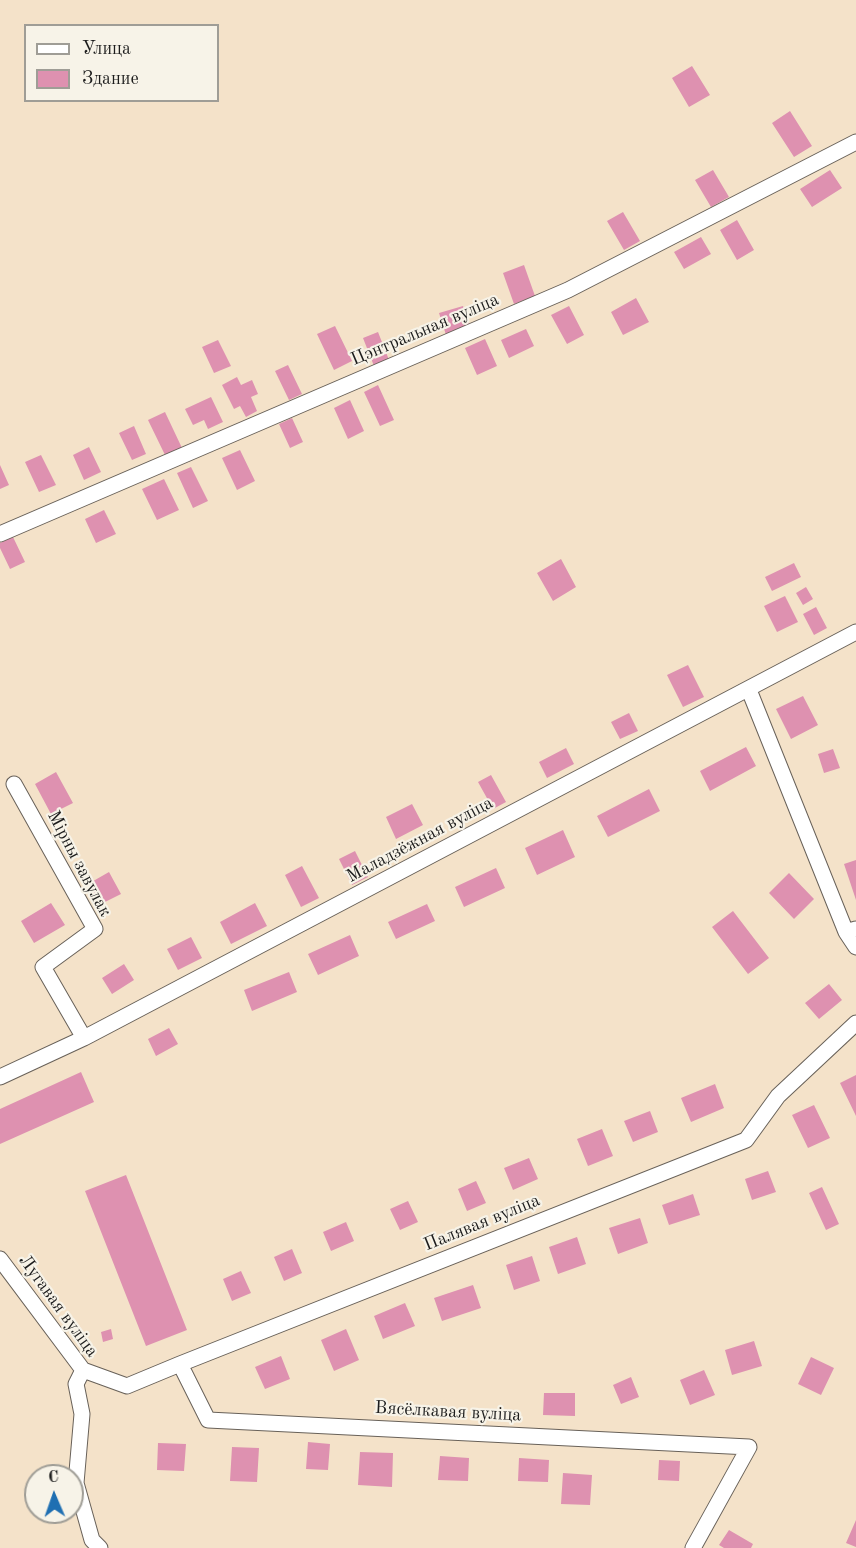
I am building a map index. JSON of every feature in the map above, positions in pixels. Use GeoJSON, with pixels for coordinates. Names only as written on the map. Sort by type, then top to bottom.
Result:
{"type":"FeatureCollection","features":[{"type":"Feature","properties":{"kind":"street","name":"Цэнтральная вуліца"},"geometry":{"type":"LineString","coordinates":[[0,534],[568,290],[856,142]]}},
{"type":"Feature","properties":{"kind":"street","name":"Маладзёжная вуліца"},"geometry":{"type":"LineString","coordinates":[[2,1074],[84,1038],[856,632]]}},
{"type":"Feature","properties":{"kind":"street"},"geometry":{"type":"LineString","coordinates":[[749,690],[851,930],[856,947]]}},
{"type":"Feature","properties":{"kind":"street","name":"Мірны завулак"},"geometry":{"type":"LineString","coordinates":[[14,784],[95,929],[43,967],[84,1038]]}},
{"type":"Feature","properties":{"kind":"street","name":"Палявая вуліца"},"geometry":{"type":"LineString","coordinates":[[83,1370],[127,1386],[746,1140],[778,1096],[856,1023]]}},
{"type":"Feature","properties":{"kind":"street","name":"Лугавая вуліца"},"geometry":{"type":"LineString","coordinates":[[0,1259],[83,1370],[75,1384],[82,1414],[76,1483],[92,1540],[100,1548]]}},
{"type":"Feature","properties":{"kind":"street","name":"Вясёлкавая вуліца"},"geometry":{"type":"LineString","coordinates":[[180,1364],[208,1420],[749,1447],[693,1548]]}},
{"type":"Feature","properties":{"kind":"building"},"geometry":{"type":"Polygon","coordinates":[[[692,66],[710,95],[689,107],[672,78],[692,66]]]}},
{"type":"Feature","properties":{"kind":"building"},"geometry":{"type":"Polygon","coordinates":[[[790,111],[812,146],[794,157],[772,123],[790,111]]]}},
{"type":"Feature","properties":{"kind":"building"},"geometry":{"type":"Polygon","coordinates":[[[713,170],[729,197],[711,207],[695,180],[713,170]]]}},
{"type":"Feature","properties":{"kind":"building"},"geometry":{"type":"Polygon","coordinates":[[[830,170],[842,188],[812,207],[800,189],[830,170]]]}},
{"type":"Feature","properties":{"kind":"building"},"geometry":{"type":"Polygon","coordinates":[[[623,212],[640,241],[624,250],[607,221],[623,212]]]}},
{"type":"Feature","properties":{"kind":"building"},"geometry":{"type":"Polygon","coordinates":[[[737,220],[754,250],[737,260],[720,230],[737,220]]]}},
{"type":"Feature","properties":{"kind":"building"},"geometry":{"type":"Polygon","coordinates":[[[701,237],[711,254],[684,269],[674,252],[701,237]]]}},
{"type":"Feature","properties":{"kind":"building"},"geometry":{"type":"Polygon","coordinates":[[[524,265],[535,296],[514,304],[503,273],[524,265]]]}},
{"type":"Feature","properties":{"kind":"building"},"geometry":{"type":"Polygon","coordinates":[[[636,298],[649,322],[623,335],[611,312],[636,298]]]}},
{"type":"Feature","properties":{"kind":"building"},"geometry":{"type":"Polygon","coordinates":[[[463,306],[471,330],[447,338],[439,313],[463,306]]]}},
{"type":"Feature","properties":{"kind":"building"},"geometry":{"type":"Polygon","coordinates":[[[569,306],[584,335],[567,344],[551,315],[569,306]]]}},
{"type":"Feature","properties":{"kind":"building"},"geometry":{"type":"Polygon","coordinates":[[[335,326],[352,361],[334,370],[317,334],[335,326]]]}},
{"type":"Feature","properties":{"kind":"building"},"geometry":{"type":"Polygon","coordinates":[[[526,329],[534,346],[509,358],[501,340],[526,329]]]}},
{"type":"Feature","properties":{"kind":"building"},"geometry":{"type":"Polygon","coordinates":[[[378,332],[389,360],[374,366],[363,338],[378,332]]]}},
{"type":"Feature","properties":{"kind":"building"},"geometry":{"type":"Polygon","coordinates":[[[485,339],[497,366],[477,375],[465,348],[485,339]]]}},
{"type":"Feature","properties":{"kind":"building"},"geometry":{"type":"Polygon","coordinates":[[[218,340],[231,366],[214,373],[202,347],[218,340]]]}},
{"type":"Feature","properties":{"kind":"building"},"geometry":{"type":"Polygon","coordinates":[[[288,365],[302,394],[289,400],[275,371],[288,365]]]}},
{"type":"Feature","properties":{"kind":"building"},"geometry":{"type":"Polygon","coordinates":[[[237,377],[241,385],[252,380],[258,394],[251,397],[257,411],[246,417],[240,406],[234,409],[222,385],[237,377]]]}},
{"type":"Feature","properties":{"kind":"building"},"geometry":{"type":"Polygon","coordinates":[[[378,385],[394,420],[380,426],[364,392],[378,385]]]}},
{"type":"Feature","properties":{"kind":"building"},"geometry":{"type":"Polygon","coordinates":[[[211,397],[223,422],[208,429],[204,420],[193,425],[185,409],[211,397]]]}},
{"type":"Feature","properties":{"kind":"building"},"geometry":{"type":"Polygon","coordinates":[[[350,400],[364,431],[348,439],[334,408],[350,400]]]}},
{"type":"Feature","properties":{"kind":"building"},"geometry":{"type":"Polygon","coordinates":[[[165,412],[182,448],[165,455],[148,420],[165,412]]]}},
{"type":"Feature","properties":{"kind":"building"},"geometry":{"type":"Polygon","coordinates":[[[292,418],[303,442],[290,448],[279,424],[292,418]]]}},
{"type":"Feature","properties":{"kind":"building"},"geometry":{"type":"Polygon","coordinates":[[[134,426],[146,454],[132,460],[119,433],[134,426]]]}},
{"type":"Feature","properties":{"kind":"building"},"geometry":{"type":"Polygon","coordinates":[[[89,447],[101,472],[84,480],[73,455],[89,447]]]}},
{"type":"Feature","properties":{"kind":"building"},"geometry":{"type":"Polygon","coordinates":[[[240,450],[255,481],[237,490],[222,458],[240,450]]]}},
{"type":"Feature","properties":{"kind":"building"},"geometry":{"type":"Polygon","coordinates":[[[41,455],[56,485],[39,492],[25,462],[41,455]]]}},
{"type":"Feature","properties":{"kind":"building"},"geometry":{"type":"Polygon","coordinates":[[[0,465],[9,485],[0,489],[0,465]]]}},
{"type":"Feature","properties":{"kind":"building"},"geometry":{"type":"Polygon","coordinates":[[[191,467],[208,501],[193,508],[177,473],[191,467]]]}},
{"type":"Feature","properties":{"kind":"building"},"geometry":{"type":"Polygon","coordinates":[[[164,479],[179,510],[157,520],[142,489],[164,479]]]}},
{"type":"Feature","properties":{"kind":"building"},"geometry":{"type":"Polygon","coordinates":[[[104,510],[116,534],[96,543],[85,519],[104,510]]]}},
{"type":"Feature","properties":{"kind":"building"},"geometry":{"type":"Polygon","coordinates":[[[13,537],[25,562],[10,569],[0,543],[13,537]]]}},
{"type":"Feature","properties":{"kind":"building"},"geometry":{"type":"Polygon","coordinates":[[[561,559],[576,587],[553,601],[537,573],[561,559]]]}},
{"type":"Feature","properties":{"kind":"building"},"geometry":{"type":"Polygon","coordinates":[[[794,563],[801,577],[772,591],[765,577],[794,563]]]}},
{"type":"Feature","properties":{"kind":"building"},"geometry":{"type":"Polygon","coordinates":[[[806,587],[813,599],[803,605],[796,593],[806,587]]]}},
{"type":"Feature","properties":{"kind":"building"},"geometry":{"type":"Polygon","coordinates":[[[785,596],[798,622],[777,632],[764,606],[785,596]]]}},
{"type":"Feature","properties":{"kind":"building"},"geometry":{"type":"Polygon","coordinates":[[[816,607],[827,628],[814,635],[803,614],[816,607]]]}},
{"type":"Feature","properties":{"kind":"building"},"geometry":{"type":"Polygon","coordinates":[[[688,665],[704,697],[683,707],[667,675],[688,665]]]}},
{"type":"Feature","properties":{"kind":"building"},"geometry":{"type":"Polygon","coordinates":[[[803,696],[818,725],[791,739],[776,709],[803,696]]]}},
{"type":"Feature","properties":{"kind":"building"},"geometry":{"type":"Polygon","coordinates":[[[629,713],[638,731],[620,739],[611,722],[629,713]]]}},
{"type":"Feature","properties":{"kind":"building"},"geometry":{"type":"Polygon","coordinates":[[[746,747],[756,766],[710,791],[700,771],[746,747]]]}},
{"type":"Feature","properties":{"kind":"building"},"geometry":{"type":"Polygon","coordinates":[[[566,748],[574,764],[547,778],[539,762],[566,748]]]}},
{"type":"Feature","properties":{"kind":"building"},"geometry":{"type":"Polygon","coordinates":[[[833,749],[840,768],[824,773],[818,754],[833,749]]]}},
{"type":"Feature","properties":{"kind":"building"},"geometry":{"type":"Polygon","coordinates":[[[56,772],[73,803],[51,814],[35,784],[56,772]]]}},
{"type":"Feature","properties":{"kind":"building"},"geometry":{"type":"Polygon","coordinates":[[[491,775],[506,802],[493,809],[478,782],[491,775]]]}},
{"type":"Feature","properties":{"kind":"building"},"geometry":{"type":"Polygon","coordinates":[[[649,789],[660,811],[608,837],[597,816],[649,789]]]}},
{"type":"Feature","properties":{"kind":"building"},"geometry":{"type":"Polygon","coordinates":[[[412,804],[423,825],[396,839],[386,817],[412,804]]]}},
{"type":"Feature","properties":{"kind":"building"},"geometry":{"type":"Polygon","coordinates":[[[563,830],[575,857],[537,875],[525,848],[563,830]]]}},
{"type":"Feature","properties":{"kind":"building"},"geometry":{"type":"Polygon","coordinates":[[[355,851],[368,877],[352,885],[339,859],[355,851]]]}},
{"type":"Feature","properties":{"kind":"building"},"geometry":{"type":"Polygon","coordinates":[[[856,860],[856,900],[844,864],[856,860]]]}},
{"type":"Feature","properties":{"kind":"building"},"geometry":{"type":"Polygon","coordinates":[[[302,866],[319,898],[301,907],[285,875],[302,866]]]}},
{"type":"Feature","properties":{"kind":"building"},"geometry":{"type":"Polygon","coordinates":[[[496,868],[505,888],[464,907],[455,887],[496,868]]]}},
{"type":"Feature","properties":{"kind":"building"},"geometry":{"type":"Polygon","coordinates":[[[109,872],[121,894],[99,905],[88,884],[109,872]]]}},
{"type":"Feature","properties":{"kind":"building"},"geometry":{"type":"Polygon","coordinates":[[[789,873],[814,899],[794,919],[769,893],[789,873]]]}},
{"type":"Feature","properties":{"kind":"building"},"geometry":{"type":"Polygon","coordinates":[[[51,903],[65,925],[34,943],[21,921],[51,903]]]}},
{"type":"Feature","properties":{"kind":"building"},"geometry":{"type":"Polygon","coordinates":[[[255,903],[267,926],[231,944],[220,922],[255,903]]]}},
{"type":"Feature","properties":{"kind":"building"},"geometry":{"type":"Polygon","coordinates":[[[427,904],[435,921],[396,939],[388,922],[427,904]]]}},
{"type":"Feature","properties":{"kind":"building"},"geometry":{"type":"Polygon","coordinates":[[[733,911],[769,958],[748,974],[712,927],[733,911]]]}},
{"type":"Feature","properties":{"kind":"building"},"geometry":{"type":"Polygon","coordinates":[[[350,935],[359,956],[318,975],[308,954],[350,935]]]}},
{"type":"Feature","properties":{"kind":"building"},"geometry":{"type":"Polygon","coordinates":[[[191,937],[202,958],[178,970],[167,949],[191,937]]]}},
{"type":"Feature","properties":{"kind":"building"},"geometry":{"type":"Polygon","coordinates":[[[124,964],[134,980],[112,994],[102,978],[124,964]]]}},
{"type":"Feature","properties":{"kind":"building"},"geometry":{"type":"Polygon","coordinates":[[[289,972],[297,992],[252,1011],[244,990],[289,972]]]}},
{"type":"Feature","properties":{"kind":"building"},"geometry":{"type":"Polygon","coordinates":[[[829,984],[842,1000],[819,1019],[805,1003],[829,984]]]}},
{"type":"Feature","properties":{"kind":"building"},"geometry":{"type":"Polygon","coordinates":[[[169,1028],[178,1044],[156,1056],[148,1039],[169,1028]]]}},
{"type":"Feature","properties":{"kind":"building"},"geometry":{"type":"Polygon","coordinates":[[[81,1072],[94,1102],[0,1144],[0,1109],[81,1072]]]}},
{"type":"Feature","properties":{"kind":"building"},"geometry":{"type":"Polygon","coordinates":[[[856,1075],[856,1116],[840,1083],[856,1075]]]}},
{"type":"Feature","properties":{"kind":"building"},"geometry":{"type":"Polygon","coordinates":[[[715,1084],[724,1108],[691,1122],[681,1098],[715,1084]]]}},
{"type":"Feature","properties":{"kind":"building"},"geometry":{"type":"Polygon","coordinates":[[[814,1105],[830,1138],[808,1148],[792,1115],[814,1105]]]}},
{"type":"Feature","properties":{"kind":"building"},"geometry":{"type":"Polygon","coordinates":[[[650,1111],[658,1132],[633,1142],[624,1121],[650,1111]]]}},
{"type":"Feature","properties":{"kind":"building"},"geometry":{"type":"Polygon","coordinates":[[[602,1129],[613,1156],[588,1166],[577,1139],[602,1129]]]}},
{"type":"Feature","properties":{"kind":"building"},"geometry":{"type":"Polygon","coordinates":[[[529,1158],[538,1179],[513,1190],[504,1168],[529,1158]]]}},
{"type":"Feature","properties":{"kind":"building"},"geometry":{"type":"Polygon","coordinates":[[[768,1171],[776,1192],[752,1200],[745,1179],[768,1171]]]}},
{"type":"Feature","properties":{"kind":"building"},"geometry":{"type":"Polygon","coordinates":[[[126,1175],[187,1330],[146,1346],[85,1191],[126,1175]]]}},
{"type":"Feature","properties":{"kind":"building"},"geometry":{"type":"Polygon","coordinates":[[[476,1181],[486,1203],[467,1211],[458,1189],[476,1181]]]}},
{"type":"Feature","properties":{"kind":"building"},"geometry":{"type":"Polygon","coordinates":[[[822,1187],[839,1224],[826,1230],[809,1193],[822,1187]]]}},
{"type":"Feature","properties":{"kind":"building"},"geometry":{"type":"Polygon","coordinates":[[[693,1194],[700,1215],[669,1225],[662,1205],[693,1194]]]}},
{"type":"Feature","properties":{"kind":"building"},"geometry":{"type":"Polygon","coordinates":[[[408,1201],[418,1222],[400,1230],[390,1209],[408,1201]]]}},
{"type":"Feature","properties":{"kind":"building"},"geometry":{"type":"Polygon","coordinates":[[[640,1218],[648,1243],[618,1254],[609,1228],[640,1218]]]}},
{"type":"Feature","properties":{"kind":"building"},"geometry":{"type":"Polygon","coordinates":[[[346,1222],[354,1241],[331,1251],[323,1232],[346,1222]]]}},
{"type":"Feature","properties":{"kind":"building"},"geometry":{"type":"Polygon","coordinates":[[[577,1237],[586,1264],[558,1274],[549,1247],[577,1237]]]}},
{"type":"Feature","properties":{"kind":"building"},"geometry":{"type":"Polygon","coordinates":[[[292,1249],[302,1273],[284,1281],[274,1257],[292,1249]]]}},
{"type":"Feature","properties":{"kind":"building"},"geometry":{"type":"Polygon","coordinates":[[[532,1256],[540,1281],[514,1290],[506,1265],[532,1256]]]}},
{"type":"Feature","properties":{"kind":"building"},"geometry":{"type":"Polygon","coordinates":[[[241,1271],[251,1293],[232,1301],[223,1279],[241,1271]]]}},
{"type":"Feature","properties":{"kind":"building"},"geometry":{"type":"Polygon","coordinates":[[[473,1285],[481,1308],[442,1321],[434,1298],[473,1285]]]}},
{"type":"Feature","properties":{"kind":"building"},"geometry":{"type":"Polygon","coordinates":[[[405,1303],[415,1326],[383,1339],[374,1316],[405,1303]]]}},
{"type":"Feature","properties":{"kind":"building"},"geometry":{"type":"Polygon","coordinates":[[[111,1329],[113,1339],[103,1342],[101,1332],[111,1329]]]}},
{"type":"Feature","properties":{"kind":"building"},"geometry":{"type":"Polygon","coordinates":[[[346,1329],[359,1360],[334,1371],[321,1340],[346,1329]]]}},
{"type":"Feature","properties":{"kind":"building"},"geometry":{"type":"Polygon","coordinates":[[[754,1341],[762,1366],[732,1375],[725,1350],[754,1341]]]}},
{"type":"Feature","properties":{"kind":"building"},"geometry":{"type":"Polygon","coordinates":[[[281,1356],[290,1379],[265,1389],[255,1367],[281,1356]]]}},
{"type":"Feature","properties":{"kind":"building"},"geometry":{"type":"Polygon","coordinates":[[[811,1357],[834,1368],[821,1395],[798,1384],[811,1357]]]}},
{"type":"Feature","properties":{"kind":"building"},"geometry":{"type":"Polygon","coordinates":[[[704,1370],[715,1395],[690,1405],[680,1380],[704,1370]]]}},
{"type":"Feature","properties":{"kind":"building"},"geometry":{"type":"Polygon","coordinates":[[[631,1377],[639,1397],[621,1404],[613,1385],[631,1377]]]}},
{"type":"Feature","properties":{"kind":"building"},"geometry":{"type":"Polygon","coordinates":[[[544,1393],[575,1393],[575,1416],[543,1415],[544,1393]]]}},
{"type":"Feature","properties":{"kind":"building"},"geometry":{"type":"Polygon","coordinates":[[[308,1442],[330,1444],[328,1470],[306,1469],[308,1442]]]}},
{"type":"Feature","properties":{"kind":"building"},"geometry":{"type":"Polygon","coordinates":[[[158,1443],[186,1444],[184,1471],[157,1470],[158,1443]]]}},
{"type":"Feature","properties":{"kind":"building"},"geometry":{"type":"Polygon","coordinates":[[[232,1447],[259,1448],[257,1482],[230,1481],[232,1447]]]}},
{"type":"Feature","properties":{"kind":"building"},"geometry":{"type":"Polygon","coordinates":[[[360,1452],[393,1453],[392,1487],[358,1485],[360,1452]]]}},
{"type":"Feature","properties":{"kind":"building"},"geometry":{"type":"Polygon","coordinates":[[[440,1456],[469,1458],[468,1481],[438,1480],[440,1456]]]}},
{"type":"Feature","properties":{"kind":"building"},"geometry":{"type":"Polygon","coordinates":[[[519,1458],[549,1460],[548,1482],[518,1481],[519,1458]]]}},
{"type":"Feature","properties":{"kind":"building"},"geometry":{"type":"Polygon","coordinates":[[[659,1460],[680,1461],[679,1481],[658,1480],[659,1460]]]}},
{"type":"Feature","properties":{"kind":"building"},"geometry":{"type":"Polygon","coordinates":[[[563,1473],[592,1475],[590,1505],[561,1504],[563,1473]]]}},
{"type":"Feature","properties":{"kind":"building"},"geometry":{"type":"Polygon","coordinates":[[[856,1520],[856,1547],[846,1543],[856,1520]]]}},
{"type":"Feature","properties":{"kind":"building"},"geometry":{"type":"Polygon","coordinates":[[[729,1530],[753,1544],[751,1548],[724,1548],[719,1545],[729,1530]]]}}]}
